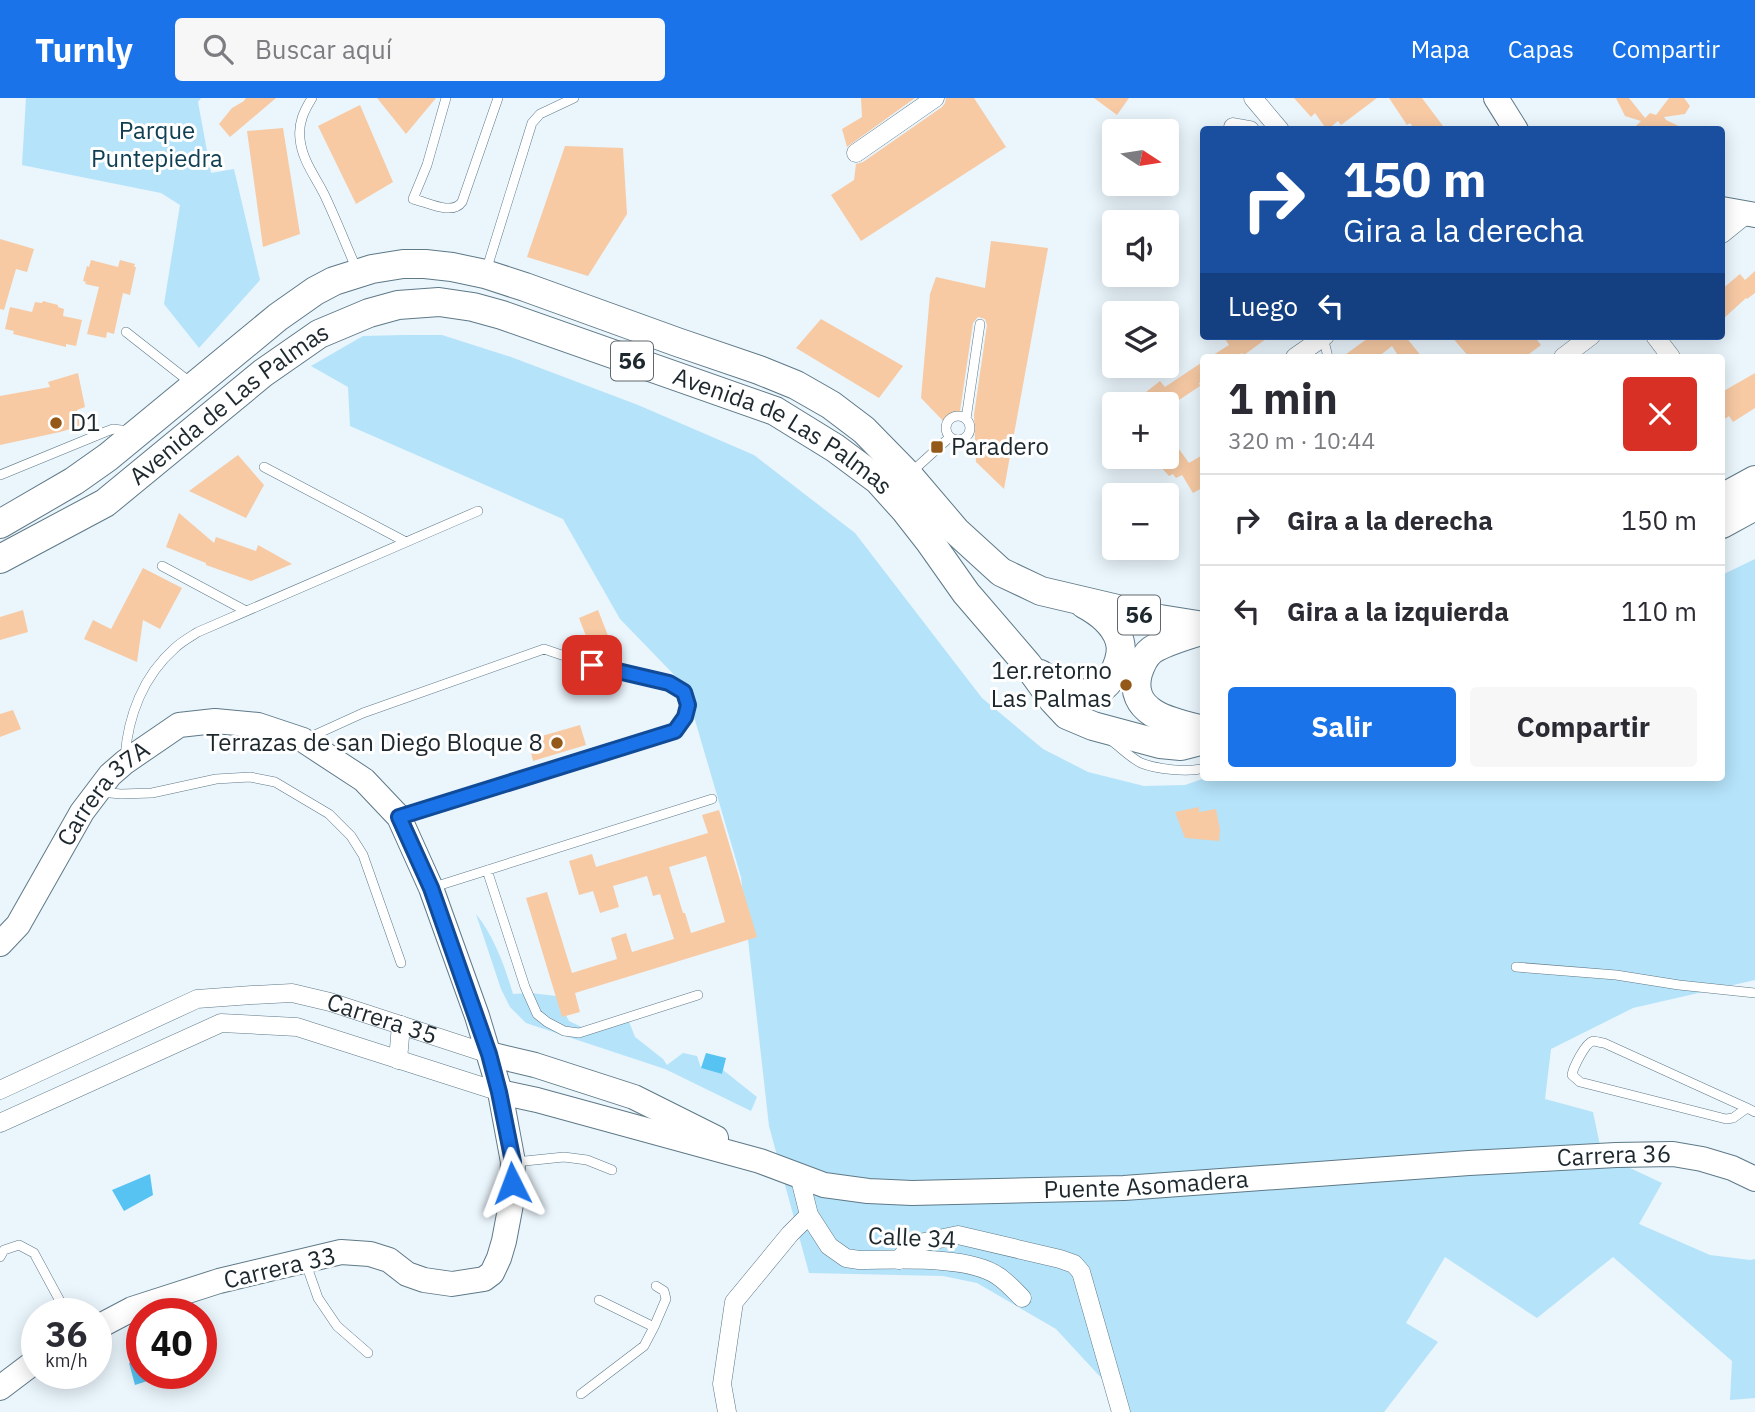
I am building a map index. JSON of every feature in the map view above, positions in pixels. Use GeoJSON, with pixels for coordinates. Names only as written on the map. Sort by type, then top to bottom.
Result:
{"type":"FeatureCollection","features":[{"type":"Feature","properties":{"kind":"main road","name":"Avenida de Las Palmas"},"geometry":{"type":"LineString","coordinates":[[0,524],[74,481],[108,457],[298,302],[334,281],[358,273],[403,264],[425,264],[485,274],[796,384],[831,405],[864,430],[910,477],[956,531],[1001,572],[1041,591],[1200,627]]}},
{"type":"Feature","properties":{"kind":"main road","name":"Avenida de Las Palmas"},"geometry":{"type":"LineString","coordinates":[[0,559],[105,503],[263,373],[319,334],[369,313],[398,305],[439,302],[473,307],[775,411],[817,436],[878,480],[905,510],[966,593],[1067,715],[1093,726],[1160,744],[1181,746],[1200,741]]}},
{"type":"Feature","properties":{"kind":"main road"},"geometry":{"type":"LineString","coordinates":[[1725,496],[1755,480]]}},
{"type":"Feature","properties":{"kind":"main road"},"geometry":{"type":"LineString","coordinates":[[1725,522],[1755,506]]}},
{"type":"Feature","properties":{"kind":"main road"},"geometry":{"type":"LineString","coordinates":[[1027,664],[1061,688],[1074,692],[1085,694],[1106,685],[1118,663],[1120,641],[1112,625],[1098,612],[1076,599]]}},
{"type":"Feature","properties":{"kind":"main road"},"geometry":{"type":"LineString","coordinates":[[1200,630],[1154,648],[1147,654],[1139,671],[1136,687],[1140,699],[1151,712],[1168,721],[1200,729]]}},
{"type":"Feature","properties":{"kind":"street"},"geometry":{"type":"LineString","coordinates":[[856,153],[935,98]]}},
{"type":"Feature","properties":{"kind":"street"},"geometry":{"type":"LineString","coordinates":[[1253,98],[1277,126]]}},
{"type":"Feature","properties":{"kind":"street"},"geometry":{"type":"LineString","coordinates":[[1496,98],[1514,126]]}},
{"type":"Feature","properties":{"kind":"street"},"geometry":{"type":"LineString","coordinates":[[1725,210],[1751,214]]}},
{"type":"Feature","properties":{"kind":"street"},"geometry":{"type":"LineString","coordinates":[[1725,232],[1751,214]]}},
{"type":"Feature","properties":{"kind":"street"},"geometry":{"type":"LineString","coordinates":[[1299,354],[1320,340]]}},
{"type":"Feature","properties":{"kind":"street"},"geometry":{"type":"LineString","coordinates":[[1567,354],[1586,340]]}},
{"type":"Feature","properties":{"kind":"street"},"geometry":{"type":"LineString","coordinates":[[1658,340],[1669,354]]}},
{"type":"Feature","properties":{"kind":"street","name":"Carrera 37A"},"geometry":{"type":"LineString","coordinates":[[0,944],[18,925],[82,812],[110,775],[179,725],[215,720],[258,725],[303,740],[364,780],[399,817],[431,888],[489,1054],[513,1162],[511,1204],[504,1241],[492,1273],[484,1279],[452,1284],[424,1280]]}},
{"type":"Feature","properties":{"kind":"street","name":"Carrera 35"},"geometry":{"type":"LineString","coordinates":[[0,1090],[197,999],[292,993],[330,1002],[489,1054],[535,1065],[634,1097],[760,1161]]}},
{"type":"Feature","properties":{"kind":"street","name":"Carrera 35"},"geometry":{"type":"LineString","coordinates":[[0,1123],[221,1023],[297,1027],[499,1092],[760,1161],[824,1185]]}},
{"type":"Feature","properties":{"kind":"street"},"geometry":{"type":"LineString","coordinates":[[398,1060],[401,1025]]}},
{"type":"Feature","properties":{"kind":"street","name":"Carrera 36"},"geometry":{"type":"LineString","coordinates":[[1469,1163],[1673,1154],[1732,1168],[1755,1179]]}},
{"type":"Feature","properties":{"kind":"street","name":"Puente Asomadera"},"geometry":{"type":"LineString","coordinates":[[824,1185],[868,1191],[912,1192],[1124,1188],[1469,1163]]}},
{"type":"Feature","properties":{"kind":"street","name":"Calle 34"},"geometry":{"type":"LineString","coordinates":[[799,1175],[809,1215],[830,1246],[846,1258],[943,1261],[972,1265],[998,1275],[1022,1298]]}},
{"type":"Feature","properties":{"kind":"street"},"geometry":{"type":"LineString","coordinates":[[727,1412],[722,1384],[734,1302],[809,1215]]}},
{"type":"Feature","properties":{"kind":"street"},"geometry":{"type":"LineString","coordinates":[[899,1260],[915,1244],[958,1234],[1074,1264],[1081,1272],[1121,1412]]}},
{"type":"Feature","properties":{"kind":"street","name":"Carrera 33"},"geometry":{"type":"LineString","coordinates":[[112,1320],[132,1309],[219,1281],[341,1252],[370,1254],[389,1260],[407,1274],[424,1280]]}},
{"type":"Feature","properties":{"kind":"street"},"geometry":{"type":"LineString","coordinates":[[0,1388],[21,1372]]}},
{"type":"Feature","properties":{"kind":"lane"},"geometry":{"type":"LineString","coordinates":[[312,98],[304,111],[300,128],[303,155],[324,194],[358,273]]}},
{"type":"Feature","properties":{"kind":"lane"},"geometry":{"type":"LineString","coordinates":[[446,98],[427,165],[413,199],[451,209],[462,202],[498,98]]}},
{"type":"Feature","properties":{"kind":"lane"},"geometry":{"type":"LineString","coordinates":[[485,274],[532,123],[540,114],[575,98]]}},
{"type":"Feature","properties":{"kind":"lane"},"geometry":{"type":"LineString","coordinates":[[966,419],[980,324]]}},
{"type":"Feature","properties":{"kind":"lane"},"geometry":{"type":"LineString","coordinates":[[126,332],[195,386]]}},
{"type":"Feature","properties":{"kind":"lane"},"geometry":{"type":"LineString","coordinates":[[955,416],[966,419],[969,433],[961,440],[950,437],[947,423],[955,416]]}},
{"type":"Feature","properties":{"kind":"lane"},"geometry":{"type":"LineString","coordinates":[[0,475],[113,429],[137,433]]}},
{"type":"Feature","properties":{"kind":"lane"},"geometry":{"type":"LineString","coordinates":[[910,477],[950,437]]}},
{"type":"Feature","properties":{"kind":"lane"},"geometry":{"type":"LineString","coordinates":[[264,467],[405,542]]}},
{"type":"Feature","properties":{"kind":"lane"},"geometry":{"type":"LineString","coordinates":[[125,762],[126,740],[138,698],[156,668],[176,646],[198,632],[478,511]]}},
{"type":"Feature","properties":{"kind":"lane"},"geometry":{"type":"LineString","coordinates":[[162,566],[246,611]]}},
{"type":"Feature","properties":{"kind":"lane"},"geometry":{"type":"LineString","coordinates":[[303,740],[363,713],[544,649],[592,665],[669,683],[684,692],[688,705],[685,717],[675,731],[399,817]]}},
{"type":"Feature","properties":{"kind":"lane"},"geometry":{"type":"LineString","coordinates":[[1093,726],[1140,762],[1169,769],[1200,769]]}},
{"type":"Feature","properties":{"kind":"lane"},"geometry":{"type":"LineString","coordinates":[[97,792],[152,793],[216,779],[250,777],[275,782],[329,814],[351,836],[363,855],[401,963]]}},
{"type":"Feature","properties":{"kind":"lane"},"geometry":{"type":"LineString","coordinates":[[431,888],[712,799]]}},
{"type":"Feature","properties":{"kind":"lane"},"geometry":{"type":"LineString","coordinates":[[487,870],[525,987],[537,1014],[547,1023],[564,1031],[579,1033],[698,995]]}},
{"type":"Feature","properties":{"kind":"lane"},"geometry":{"type":"LineString","coordinates":[[1516,967],[1616,975],[1755,993]]}},
{"type":"Feature","properties":{"kind":"lane"},"geometry":{"type":"LineString","coordinates":[[1589,1043],[1604,1043],[1751,1110],[1726,1119],[1580,1082],[1572,1075],[1573,1068],[1589,1043]]}},
{"type":"Feature","properties":{"kind":"lane"},"geometry":{"type":"LineString","coordinates":[[513,1162],[564,1157],[587,1160],[612,1170]]}},
{"type":"Feature","properties":{"kind":"lane"},"geometry":{"type":"LineString","coordinates":[[0,1257],[4,1250],[19,1244],[34,1253],[58,1298]]}},
{"type":"Feature","properties":{"kind":"lane"},"geometry":{"type":"LineString","coordinates":[[305,1261],[318,1298],[337,1326],[368,1353]]}},
{"type":"Feature","properties":{"kind":"lane"},"geometry":{"type":"LineString","coordinates":[[581,1394],[644,1346],[666,1299],[664,1291],[656,1286]]}},
{"type":"Feature","properties":{"kind":"lane"},"geometry":{"type":"LineString","coordinates":[[599,1300],[654,1327]]}},
{"type":"Feature","properties":{"kind":"green space","name":"Parque Puntepiedra"},"geometry":{"type":"Polygon","coordinates":[[[26,98],[201,98],[198,102],[211,173],[234,169],[260,280],[199,348],[164,304],[180,205],[161,193],[22,165],[26,98]]]}},
{"type":"Feature","properties":{"kind":"green space"},"geometry":{"type":"Polygon","coordinates":[[[442,335],[511,357],[638,405],[754,455],[855,533],[982,698],[1043,749],[1088,772],[1144,786],[1185,785],[1200,780],[1725,781],[1725,574],[1755,559],[1755,980],[1633,1008],[1551,1049],[1545,1099],[1593,1112],[1602,1155],[1662,1183],[1639,1224],[1710,1255],[1755,1259],[1755,1398],[1730,1400],[1732,1361],[1613,1257],[1537,1318],[1445,1257],[1406,1323],[1438,1342],[1384,1412],[1130,1412],[1056,1329],[977,1283],[943,1276],[809,1273],[769,1126],[741,877],[685,686],[620,619],[563,519],[350,426],[348,387],[311,366],[363,336],[442,335]]]}},
{"type":"Feature","properties":{"kind":"green space"},"geometry":{"type":"Polygon","coordinates":[[[476,914],[494,942],[513,994],[556,996],[569,1021],[588,1030],[628,1019],[635,1037],[667,1065],[683,1053],[697,1056],[701,1068],[722,1074],[723,1070],[757,1097],[751,1111],[665,1069],[526,1023],[510,1007],[501,989],[476,914]]]}},
{"type":"Feature","properties":{"kind":"water"},"geometry":{"type":"Polygon","coordinates":[[[706,1053],[726,1058],[722,1074],[701,1068],[706,1053]]]}},
{"type":"Feature","properties":{"kind":"water"},"geometry":{"type":"Polygon","coordinates":[[[150,1174],[153,1195],[124,1211],[112,1190],[150,1174]]]}},
{"type":"Feature","properties":{"kind":"building"},"geometry":{"type":"Polygon","coordinates":[[[246,98],[276,98],[230,137],[219,124],[232,108],[246,98]]]}},
{"type":"Feature","properties":{"kind":"building"},"geometry":{"type":"Polygon","coordinates":[[[377,98],[436,98],[406,134],[377,98]]]}},
{"type":"Feature","properties":{"kind":"building"},"geometry":{"type":"Polygon","coordinates":[[[861,98],[915,98],[847,147],[842,129],[862,117],[861,98]]]}},
{"type":"Feature","properties":{"kind":"building"},"geometry":{"type":"Polygon","coordinates":[[[946,98],[974,98],[1006,147],[861,241],[831,195],[854,180],[856,164],[863,162],[942,107],[946,98]]]}},
{"type":"Feature","properties":{"kind":"building"},"geometry":{"type":"Polygon","coordinates":[[[1094,98],[1129,98],[1117,115],[1094,98]]]}},
{"type":"Feature","properties":{"kind":"building"},"geometry":{"type":"Polygon","coordinates":[[[1294,98],[1377,98],[1341,125],[1338,121],[1332,126],[1324,126],[1315,113],[1311,117],[1294,98]]]}},
{"type":"Feature","properties":{"kind":"building"},"geometry":{"type":"Polygon","coordinates":[[[1389,98],[1422,98],[1443,126],[1412,126],[1410,123],[1407,125],[1389,98]]]}},
{"type":"Feature","properties":{"kind":"building"},"geometry":{"type":"Polygon","coordinates":[[[1616,98],[1629,98],[1645,118],[1650,113],[1656,115],[1669,98],[1684,98],[1690,106],[1685,114],[1664,117],[1679,126],[1636,126],[1641,121],[1625,116],[1616,98]]]}},
{"type":"Feature","properties":{"kind":"building"},"geometry":{"type":"Polygon","coordinates":[[[360,105],[393,182],[356,204],[318,126],[360,105]]]}},
{"type":"Feature","properties":{"kind":"building"},"geometry":{"type":"Polygon","coordinates":[[[283,128],[300,234],[263,247],[247,131],[283,128]]]}},
{"type":"Feature","properties":{"kind":"building"},"geometry":{"type":"Polygon","coordinates":[[[565,146],[623,148],[627,214],[588,276],[527,257],[565,146]]]}},
{"type":"Feature","properties":{"kind":"building"},"geometry":{"type":"Polygon","coordinates":[[[0,239],[34,249],[27,272],[16,269],[4,310],[0,309],[0,239]]]}},
{"type":"Feature","properties":{"kind":"building"},"geometry":{"type":"Polygon","coordinates":[[[991,241],[1048,248],[1004,489],[976,462],[974,415],[987,325],[985,319],[978,317],[973,323],[959,418],[948,426],[921,398],[930,294],[936,277],[985,288],[991,241]]]}},
{"type":"Feature","properties":{"kind":"building"},"geometry":{"type":"Polygon","coordinates":[[[91,260],[118,267],[120,260],[135,264],[136,267],[130,295],[123,293],[114,334],[107,332],[106,338],[87,334],[99,287],[85,284],[83,281],[91,260]]]}},
{"type":"Feature","properties":{"kind":"building"},"geometry":{"type":"Polygon","coordinates":[[[1755,271],[1755,293],[1725,317],[1725,286],[1740,274],[1745,280],[1755,271]]]}},
{"type":"Feature","properties":{"kind":"building"},"geometry":{"type":"Polygon","coordinates":[[[43,301],[64,309],[63,316],[82,320],[76,346],[66,344],[66,347],[13,334],[14,331],[5,329],[10,307],[32,312],[35,302],[43,301]]]}},
{"type":"Feature","properties":{"kind":"building"},"geometry":{"type":"Polygon","coordinates":[[[821,319],[903,366],[879,398],[796,348],[821,319]]]}},
{"type":"Feature","properties":{"kind":"building"},"geometry":{"type":"Polygon","coordinates":[[[1226,340],[1265,340],[1245,354],[1215,354],[1229,345],[1226,340]]]}},
{"type":"Feature","properties":{"kind":"building"},"geometry":{"type":"Polygon","coordinates":[[[1365,340],[1408,340],[1420,354],[1397,354],[1392,346],[1382,354],[1346,354],[1365,340]]]}},
{"type":"Feature","properties":{"kind":"building"},"geometry":{"type":"Polygon","coordinates":[[[1454,340],[1537,340],[1541,345],[1529,354],[1466,354],[1454,340]]]}},
{"type":"Feature","properties":{"kind":"building"},"geometry":{"type":"Polygon","coordinates":[[[1200,364],[1200,386],[1179,400],[1179,392],[1146,392],[1160,381],[1165,387],[1200,364]]]}},
{"type":"Feature","properties":{"kind":"building"},"geometry":{"type":"Polygon","coordinates":[[[78,373],[85,407],[77,410],[80,426],[0,445],[0,396],[50,387],[48,382],[78,373]]]}},
{"type":"Feature","properties":{"kind":"building"},"geometry":{"type":"Polygon","coordinates":[[[1755,373],[1755,408],[1733,422],[1729,416],[1725,419],[1725,390],[1755,373]]]}},
{"type":"Feature","properties":{"kind":"building"},"geometry":{"type":"Polygon","coordinates":[[[1179,449],[1189,463],[1200,456],[1200,489],[1193,493],[1182,475],[1176,478],[1173,474],[1169,476],[1163,469],[1179,469],[1179,449]]]}},
{"type":"Feature","properties":{"kind":"building"},"geometry":{"type":"Polygon","coordinates":[[[238,455],[264,485],[246,518],[189,491],[238,455]]]}},
{"type":"Feature","properties":{"kind":"building"},"geometry":{"type":"Polygon","coordinates":[[[179,513],[214,543],[216,537],[256,551],[258,545],[292,564],[251,581],[166,547],[179,513]]]}},
{"type":"Feature","properties":{"kind":"building"},"geometry":{"type":"Polygon","coordinates":[[[143,568],[182,588],[160,629],[143,620],[137,662],[84,639],[93,620],[111,629],[143,568]]]}},
{"type":"Feature","properties":{"kind":"building"},"geometry":{"type":"Polygon","coordinates":[[[23,610],[28,632],[0,640],[0,617],[23,610]]]}},
{"type":"Feature","properties":{"kind":"building"},"geometry":{"type":"Polygon","coordinates":[[[598,610],[616,656],[603,661],[595,659],[579,618],[598,610]]]}},
{"type":"Feature","properties":{"kind":"building"},"geometry":{"type":"Polygon","coordinates":[[[13,710],[21,729],[0,737],[0,714],[13,710]]]}},
{"type":"Feature","properties":{"kind":"building","name":"Terrazas de san Diego Bloque 8"},"geometry":{"type":"Polygon","coordinates":[[[580,725],[586,745],[533,761],[528,740],[580,725]]]}},
{"type":"Feature","properties":{"kind":"building"},"geometry":{"type":"Polygon","coordinates":[[[1199,807],[1199,812],[1216,809],[1219,841],[1185,838],[1175,812],[1199,807]]]}},
{"type":"Feature","properties":{"kind":"building"},"geometry":{"type":"Polygon","coordinates":[[[719,810],[757,937],[575,993],[580,1012],[562,1017],[526,898],[547,892],[572,973],[617,959],[611,938],[626,933],[632,952],[674,939],[660,894],[653,896],[647,876],[613,886],[619,907],[600,913],[593,891],[579,895],[569,861],[592,854],[596,867],[708,833],[702,815],[719,810]],[[706,856],[669,867],[691,933],[725,922],[706,856]]]}},
{"type":"Feature","properties":{"kind":"place","name":"D1"},"geometry":{"type":"Point","coordinates":[56,423]}},
{"type":"Feature","properties":{"kind":"place","name":"Paradero"},"geometry":{"type":"Point","coordinates":[937,447]}},
{"type":"Feature","properties":{"kind":"place","name":"1er.retorno Las Palmas"},"geometry":{"type":"Point","coordinates":[1126,685]}},
{"type":"Feature","properties":{"kind":"place","name":"Terrazas de san Diego Bloque 8"},"geometry":{"type":"Point","coordinates":[557,743]}},
{"type":"Feature","properties":{"kind":"route"},"geometry":{"type":"LineString","coordinates":[[512,1183],[513,1162],[489,1054],[431,888],[399,817],[675,731],[685,717],[688,705],[684,692],[669,683],[592,665]]}}]}
